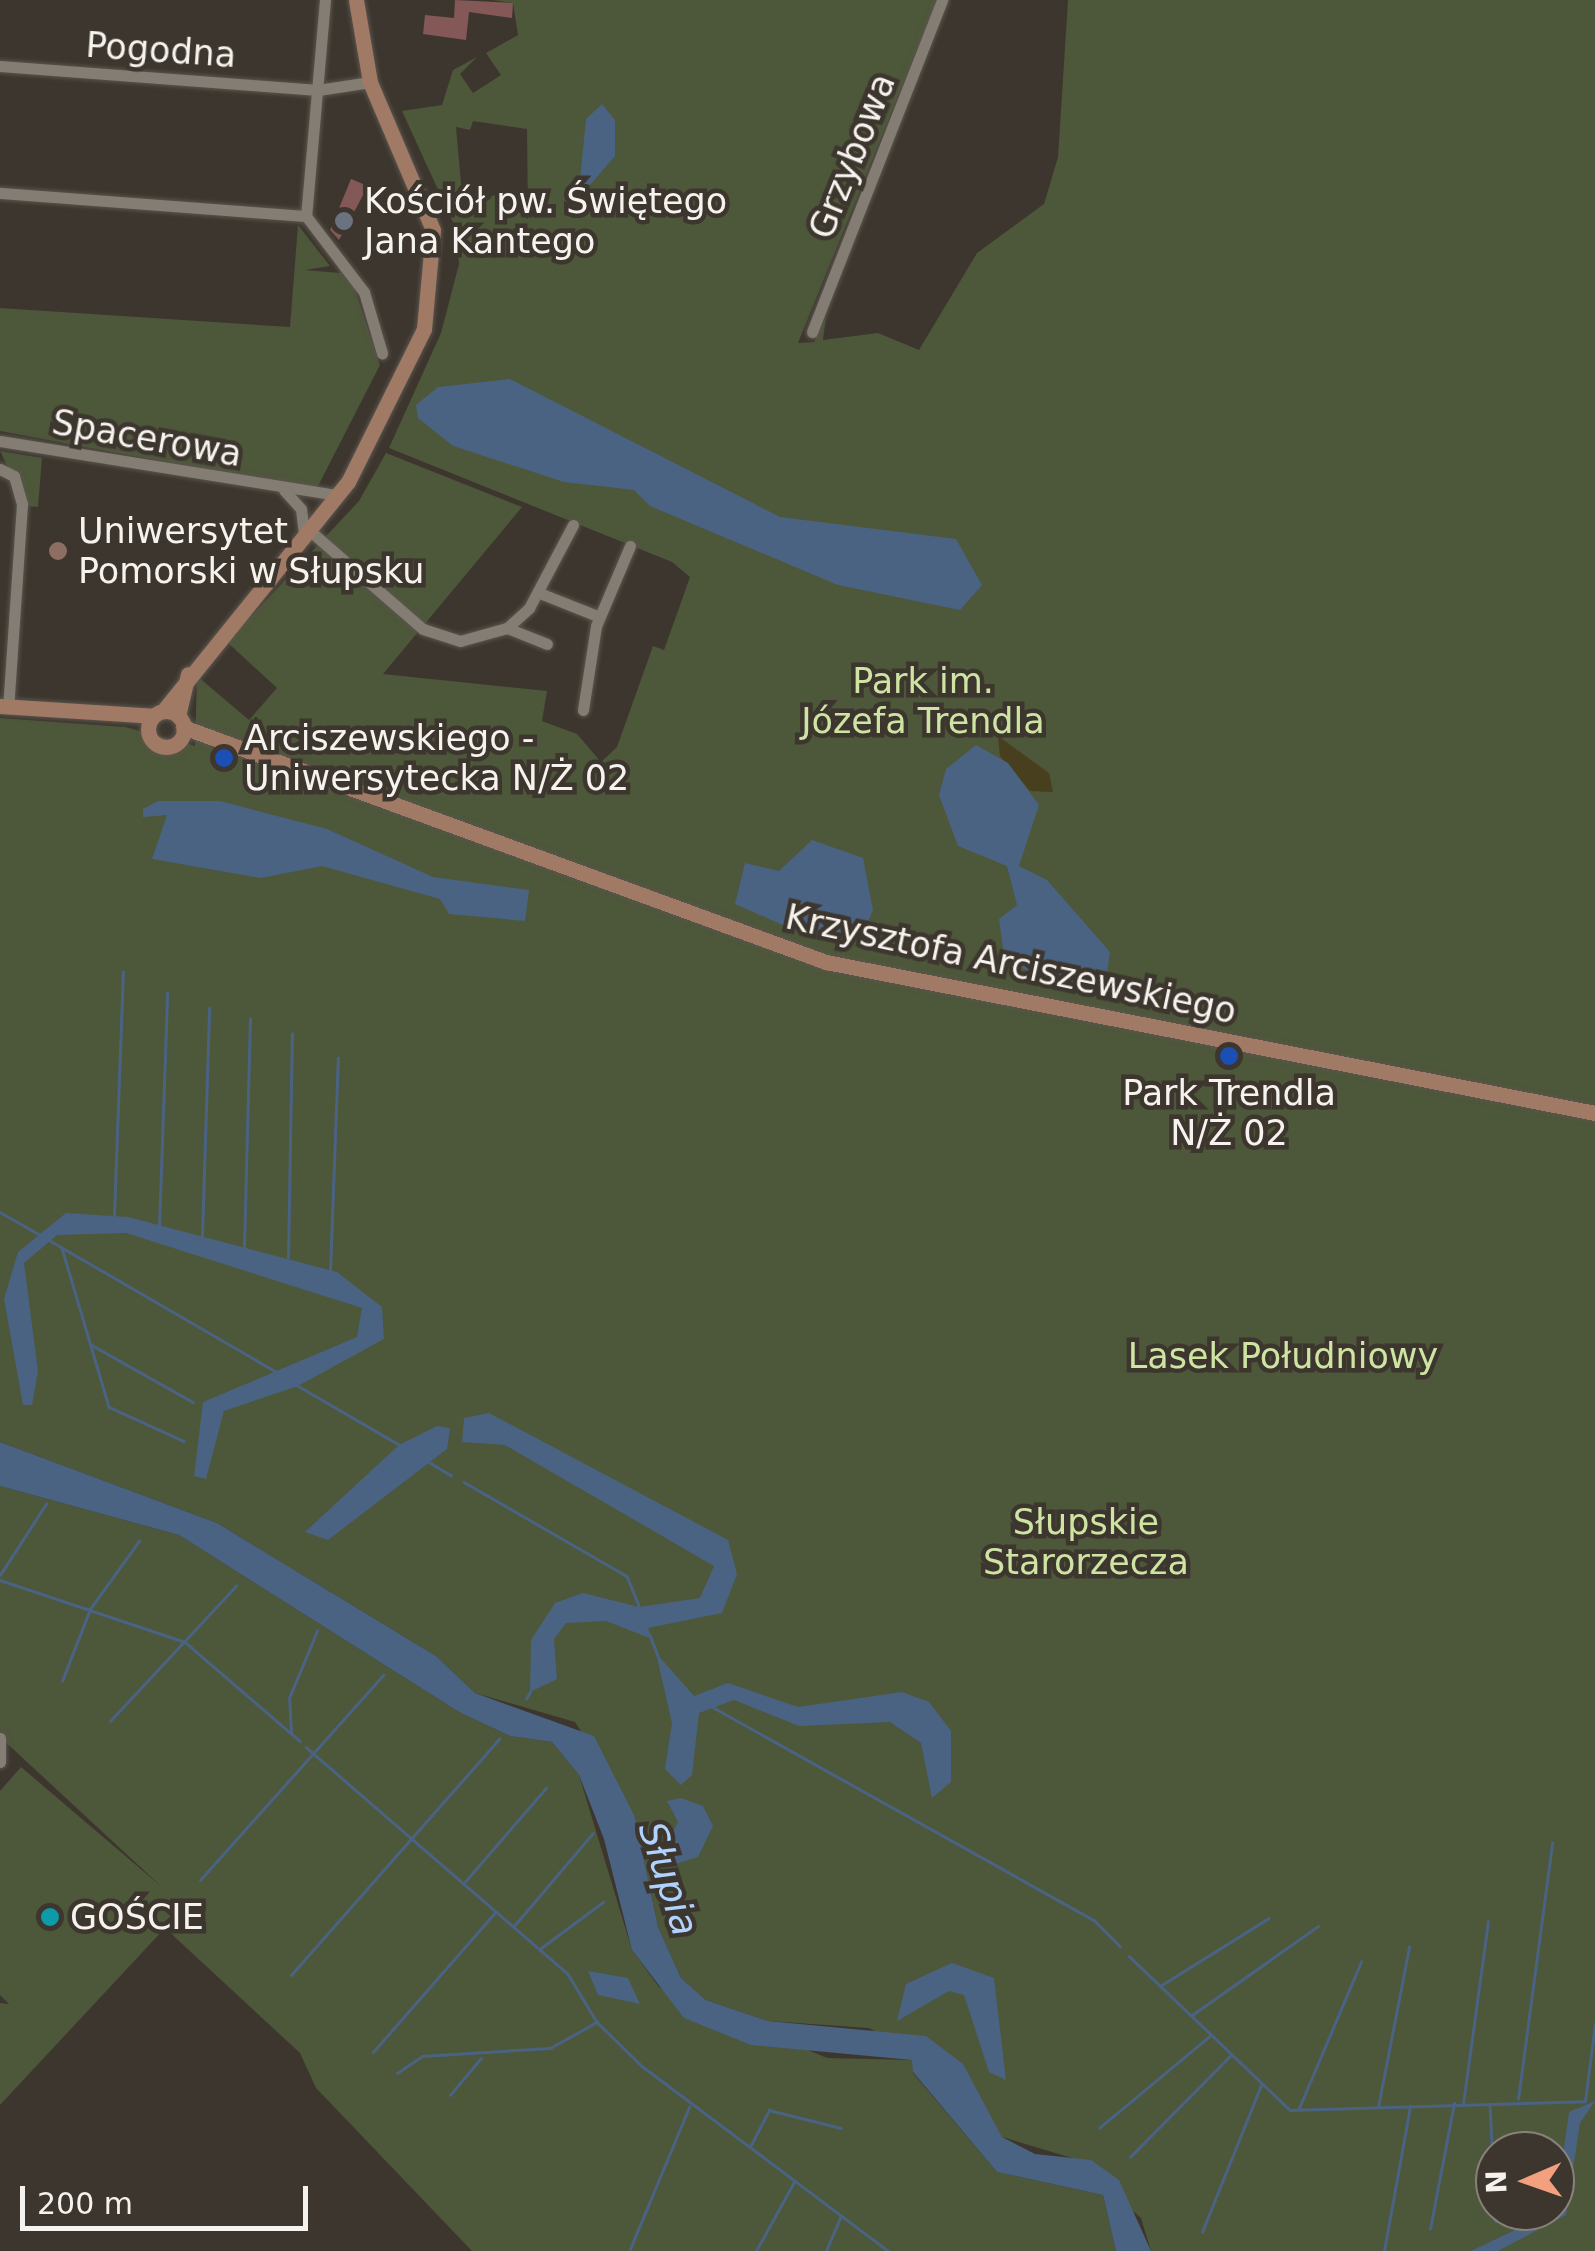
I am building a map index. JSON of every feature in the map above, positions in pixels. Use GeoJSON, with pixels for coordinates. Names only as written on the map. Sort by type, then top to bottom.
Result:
{"type":"FeatureCollection","features":[{"type":"Feature","properties":{"kind":"street"},"geometry":{"type":"LineString","coordinates":[[324,0],[306,216],[359,282],[382,354]]}},
{"type":"Feature","properties":{"kind":"street"},"geometry":{"type":"LineString","coordinates":[[356,0],[370,82],[383,104]]}},
{"type":"Feature","properties":{"kind":"street"},"geometry":{"type":"LineString","coordinates":[[168,724],[189,670],[338,495],[408,365],[436,251],[383,104],[364,0]]}},
{"type":"Feature","properties":{"kind":"street","name":"Grzybowa"},"geometry":{"type":"LineString","coordinates":[[812,332],[942,0]]}},
{"type":"Feature","properties":{"kind":"street","name":"Pogodna"},"geometry":{"type":"LineString","coordinates":[[0,66],[318,90],[370,82]]}},
{"type":"Feature","properties":{"kind":"street"},"geometry":{"type":"LineString","coordinates":[[0,194],[306,216]]}},
{"type":"Feature","properties":{"kind":"street","name":"Spacerowa"},"geometry":{"type":"LineString","coordinates":[[0,441],[284,490],[338,495]]}},
{"type":"Feature","properties":{"kind":"street"},"geometry":{"type":"LineString","coordinates":[[0,469],[14,476],[22,504],[4,707]]}},
{"type":"Feature","properties":{"kind":"street","name":"Spacerowa"},"geometry":{"type":"LineString","coordinates":[[284,490],[302,509],[306,533]]}},
{"type":"Feature","properties":{"kind":"street"},"geometry":{"type":"LineString","coordinates":[[306,533],[423,628],[460,641],[507,628],[542,594],[573,525]]}},
{"type":"Feature","properties":{"kind":"street"},"geometry":{"type":"LineString","coordinates":[[583,710],[600,617],[630,546]]}},
{"type":"Feature","properties":{"kind":"street"},"geometry":{"type":"LineString","coordinates":[[542,594],[600,617]]}},
{"type":"Feature","properties":{"kind":"street"},"geometry":{"type":"LineString","coordinates":[[507,628],[547,644]]}},
{"type":"Feature","properties":{"kind":"street","name":"Krzysztofa Arciszewskiego"},"geometry":{"type":"LineString","coordinates":[[4,707],[168,724],[203,740],[826,962],[1595,1113]]}},
{"type":"Feature","properties":{"kind":"street"},"geometry":{"type":"LineString","coordinates":[[0,1738],[1,1757]]}},
{"type":"Feature","properties":{"kind":"green space"},"geometry":{"type":"Polygon","coordinates":[[[492,0],[937,0],[798,343],[814,342],[826,316],[823,340],[878,333],[919,350],[977,253],[1044,204],[1058,157],[1068,0],[1595,0],[1595,2251],[1151,2251],[1141,2218],[1072,2158],[1002,2137],[966,2083],[869,2028],[768,2021],[706,2000],[681,1978],[658,1927],[635,1817],[575,1722],[475,1693],[436,1656],[217,1523],[0,1442],[0,718],[125,727],[195,746],[197,676],[249,720],[277,688],[227,642],[359,501],[386,453],[522,507],[383,674],[547,691],[542,721],[577,734],[601,762],[617,747],[653,646],[664,650],[690,577],[672,562],[389,448],[441,333],[459,264],[456,229],[402,111],[442,105],[453,70],[477,57],[460,74],[473,93],[501,75],[486,53],[518,35],[513,3],[492,0]],[[473,121],[470,130],[456,127],[463,206],[495,195],[528,219],[527,129],[473,121]]]}},
{"type":"Feature","properties":{"kind":"green space"},"geometry":{"type":"Polygon","coordinates":[[[298,225],[330,266],[305,270],[340,273],[336,261],[354,287],[380,365],[316,490],[0,431],[0,308],[290,327],[298,225]]]}},
{"type":"Feature","properties":{"kind":"green space"},"geometry":{"type":"Polygon","coordinates":[[[0,451],[42,458],[38,507],[26,506],[0,451]]]}},
{"type":"Feature","properties":{"kind":"green space"},"geometry":{"type":"Polygon","coordinates":[[[0,1486],[179,1535],[459,1712],[510,1736],[552,1742],[579,1775],[632,1950],[659,1987],[827,2058],[913,2060],[913,2073],[997,2172],[1103,2195],[1116,2251],[472,2251],[316,2088],[300,2053],[165,1928],[0,2105],[0,2003],[9,2004],[0,1995],[0,1791],[21,1767],[163,1888],[0,1737],[0,1486]]]}},
{"type":"Feature","properties":{"kind":"sand"},"geometry":{"type":"Polygon","coordinates":[[[998,736],[1049,773],[1053,792],[1030,791],[1000,756],[998,736]]]}},
{"type":"Feature","properties":{"kind":"water"},"geometry":{"type":"Polygon","coordinates":[[[602,104],[615,120],[615,156],[578,199],[586,119],[602,104]]]}},
{"type":"Feature","properties":{"kind":"water"},"geometry":{"type":"Polygon","coordinates":[[[510,379],[780,517],[956,539],[982,585],[960,610],[838,585],[650,506],[634,490],[564,482],[453,446],[418,418],[416,405],[438,387],[510,379]]]}},
{"type":"Feature","properties":{"kind":"water"},"geometry":{"type":"Polygon","coordinates":[[[976,745],[1008,763],[1039,805],[1019,866],[1047,880],[1110,952],[1104,994],[1058,991],[1004,956],[999,919],[1017,905],[1007,866],[958,846],[939,795],[946,769],[976,745]]]}},
{"type":"Feature","properties":{"kind":"water"},"geometry":{"type":"Polygon","coordinates":[[[158,801],[220,801],[327,829],[433,877],[529,890],[525,921],[449,914],[440,899],[322,866],[261,878],[152,859],[167,815],[143,817],[143,809],[158,801]]]}},
{"type":"Feature","properties":{"kind":"water"},"geometry":{"type":"Polygon","coordinates":[[[812,840],[863,858],[873,910],[863,933],[815,939],[735,904],[745,863],[779,871],[812,840]]]}},
{"type":"Feature","properties":{"kind":"water"},"geometry":{"type":"Polygon","coordinates":[[[66,1213],[128,1217],[337,1272],[382,1307],[384,1339],[298,1386],[224,1411],[206,1479],[194,1476],[203,1402],[357,1337],[362,1308],[126,1233],[57,1235],[24,1263],[38,1371],[32,1405],[23,1405],[4,1299],[18,1252],[66,1213]]]}},
{"type":"Feature","properties":{"kind":"water"},"geometry":{"type":"Polygon","coordinates":[[[489,1413],[728,1540],[737,1574],[722,1613],[648,1628],[652,1639],[606,1621],[566,1623],[554,1639],[557,1679],[530,1692],[531,1640],[555,1603],[583,1593],[639,1607],[700,1598],[714,1566],[505,1445],[462,1442],[464,1418],[489,1413]]]}},
{"type":"Feature","properties":{"kind":"water"},"geometry":{"type":"Polygon","coordinates":[[[437,1426],[450,1428],[447,1449],[328,1540],[305,1532],[399,1445],[437,1426]]]}},
{"type":"Feature","properties":{"kind":"water"},"geometry":{"type":"Polygon","coordinates":[[[0,1442],[217,1523],[436,1656],[475,1693],[594,1736],[635,1817],[658,1927],[681,1978],[706,2000],[768,2021],[926,2036],[963,2064],[1002,2137],[1035,2154],[1091,2160],[1119,2180],[1151,2251],[1116,2251],[1103,2195],[997,2172],[913,2072],[912,2060],[751,2045],[684,2018],[632,1950],[604,1839],[579,1775],[552,1742],[510,1736],[459,1712],[179,1535],[0,1486],[0,1442]]]}},
{"type":"Feature","properties":{"kind":"water"},"geometry":{"type":"Polygon","coordinates":[[[656,1653],[694,1696],[728,1683],[798,1707],[902,1692],[929,1702],[951,1731],[951,1782],[932,1798],[921,1743],[890,1722],[799,1726],[734,1700],[699,1713],[692,1775],[681,1785],[665,1769],[672,1723],[656,1653]]]}},
{"type":"Feature","properties":{"kind":"water"},"geometry":{"type":"Polygon","coordinates":[[[681,1798],[703,1806],[713,1826],[698,1857],[676,1864],[665,1848],[678,1822],[667,1801],[681,1798]]]}},
{"type":"Feature","properties":{"kind":"water"},"geometry":{"type":"Polygon","coordinates":[[[952,1963],[994,1978],[1006,2080],[989,2072],[964,1995],[949,1991],[897,2021],[906,1984],[952,1963]]]}},
{"type":"Feature","properties":{"kind":"water"},"geometry":{"type":"Polygon","coordinates":[[[588,1971],[628,1978],[640,2004],[598,1995],[588,1971]]]}},
{"type":"Feature","properties":{"kind":"water"},"geometry":{"type":"Polygon","coordinates":[[[1595,2101],[1580,2123],[1575,2156],[1575,2131],[1566,2131],[1569,2112],[1595,2101]]]}},
{"type":"Feature","properties":{"kind":"water"},"geometry":{"type":"Polygon","coordinates":[[[1513,2231],[1536,2231],[1498,2251],[1471,2251],[1513,2231]]]}},
{"type":"Feature","properties":{"kind":"building"},"geometry":{"type":"Polygon","coordinates":[[[455,0],[513,3],[512,18],[469,12],[466,40],[423,34],[425,15],[454,18],[455,0]]]}},
{"type":"Feature","properties":{"kind":"building"},"geometry":{"type":"Polygon","coordinates":[[[351,179],[368,186],[339,240],[330,230],[351,179]]]}},
{"type":"Feature","properties":{"kind":"waterway"},"geometry":{"type":"LineString","coordinates":[[114,1215],[123,972]]}},
{"type":"Feature","properties":{"kind":"waterway"},"geometry":{"type":"LineString","coordinates":[[159,1227],[167,993]]}},
{"type":"Feature","properties":{"kind":"waterway"},"geometry":{"type":"LineString","coordinates":[[202,1236],[209,1008]]}},
{"type":"Feature","properties":{"kind":"waterway"},"geometry":{"type":"LineString","coordinates":[[244,1247],[250,1019]]}},
{"type":"Feature","properties":{"kind":"waterway"},"geometry":{"type":"LineString","coordinates":[[288,1258],[292,1034]]}},
{"type":"Feature","properties":{"kind":"waterway"},"geometry":{"type":"LineString","coordinates":[[330,1272],[338,1058]]}},
{"type":"Feature","properties":{"kind":"waterway"},"geometry":{"type":"LineString","coordinates":[[0,1212],[42,1236]]}},
{"type":"Feature","properties":{"kind":"waterway"},"geometry":{"type":"LineString","coordinates":[[49,1240],[275,1371]]}},
{"type":"Feature","properties":{"kind":"waterway"},"geometry":{"type":"LineString","coordinates":[[62,1248],[109,1407],[184,1441]]}},
{"type":"Feature","properties":{"kind":"waterway"},"geometry":{"type":"LineString","coordinates":[[90,1344],[193,1402]]}},
{"type":"Feature","properties":{"kind":"waterway"},"geometry":{"type":"LineString","coordinates":[[295,1384],[400,1445]]}},
{"type":"Feature","properties":{"kind":"waterway"},"geometry":{"type":"LineString","coordinates":[[429,1462],[451,1475]]}},
{"type":"Feature","properties":{"kind":"waterway"},"geometry":{"type":"LineString","coordinates":[[464,1482],[627,1576],[640,1609]]}},
{"type":"Feature","properties":{"kind":"waterway"},"geometry":{"type":"LineString","coordinates":[[0,1575],[46,1504]]}},
{"type":"Feature","properties":{"kind":"waterway"},"geometry":{"type":"LineString","coordinates":[[62,1681],[90,1609],[139,1541]]}},
{"type":"Feature","properties":{"kind":"waterway"},"geometry":{"type":"LineString","coordinates":[[0,1580],[185,1642],[300,1741]]}},
{"type":"Feature","properties":{"kind":"waterway"},"geometry":{"type":"LineString","coordinates":[[110,1721],[236,1586]]}},
{"type":"Feature","properties":{"kind":"waterway"},"geometry":{"type":"LineString","coordinates":[[291,1733],[289,1698],[317,1631]]}},
{"type":"Feature","properties":{"kind":"waterway"},"geometry":{"type":"LineString","coordinates":[[650,1635],[658,1656]]}},
{"type":"Feature","properties":{"kind":"waterway"},"geometry":{"type":"LineString","coordinates":[[200,1880],[383,1675]]}},
{"type":"Feature","properties":{"kind":"waterway"},"geometry":{"type":"LineString","coordinates":[[526,1699],[530,1692]]}},
{"type":"Feature","properties":{"kind":"waterway"},"geometry":{"type":"LineString","coordinates":[[709,1705],[1094,1920],[1120,1946]]}},
{"type":"Feature","properties":{"kind":"waterway"},"geometry":{"type":"LineString","coordinates":[[291,1975],[499,1739]]}},
{"type":"Feature","properties":{"kind":"waterway"},"geometry":{"type":"LineString","coordinates":[[306,1747],[568,1974],[597,2022],[642,2066],[888,2251]]}},
{"type":"Feature","properties":{"kind":"waterway"},"geometry":{"type":"LineString","coordinates":[[463,1884],[546,1788]]}},
{"type":"Feature","properties":{"kind":"waterway"},"geometry":{"type":"LineString","coordinates":[[513,1927],[593,1833]]}},
{"type":"Feature","properties":{"kind":"waterway"},"geometry":{"type":"LineString","coordinates":[[1518,2099],[1552,1843]]}},
{"type":"Feature","properties":{"kind":"waterway"},"geometry":{"type":"LineString","coordinates":[[541,1948],[603,1902]]}},
{"type":"Feature","properties":{"kind":"waterway"},"geometry":{"type":"LineString","coordinates":[[373,2052],[494,1914]]}},
{"type":"Feature","properties":{"kind":"waterway"},"geometry":{"type":"LineString","coordinates":[[1160,1986],[1269,1918]]}},
{"type":"Feature","properties":{"kind":"waterway"},"geometry":{"type":"LineString","coordinates":[[1463,2104],[1488,1922]]}},
{"type":"Feature","properties":{"kind":"waterway"},"geometry":{"type":"LineString","coordinates":[[1192,2015],[1318,1926]]}},
{"type":"Feature","properties":{"kind":"waterway"},"geometry":{"type":"LineString","coordinates":[[1378,2107],[1409,1947]]}},
{"type":"Feature","properties":{"kind":"waterway"},"geometry":{"type":"LineString","coordinates":[[1129,1956],[1290,2110],[1585,2101]]}},
{"type":"Feature","properties":{"kind":"waterway"},"geometry":{"type":"LineString","coordinates":[[1299,2108],[1361,1962]]}},
{"type":"Feature","properties":{"kind":"waterway"},"geometry":{"type":"LineString","coordinates":[[397,2073],[422,2056],[550,2048],[597,2022]]}},
{"type":"Feature","properties":{"kind":"waterway"},"geometry":{"type":"LineString","coordinates":[[1585,2101],[1595,2024]]}},
{"type":"Feature","properties":{"kind":"waterway"},"geometry":{"type":"LineString","coordinates":[[1099,2128],[1210,2036]]}},
{"type":"Feature","properties":{"kind":"waterway"},"geometry":{"type":"LineString","coordinates":[[1130,2157],[1231,2055]]}},
{"type":"Feature","properties":{"kind":"waterway"},"geometry":{"type":"LineString","coordinates":[[450,2095],[481,2058]]}},
{"type":"Feature","properties":{"kind":"waterway"},"geometry":{"type":"LineString","coordinates":[[1202,2232],[1261,2085]]}},
{"type":"Feature","properties":{"kind":"waterway"},"geometry":{"type":"LineString","coordinates":[[1430,2229],[1454,2103]]}},
{"type":"Feature","properties":{"kind":"waterway"},"geometry":{"type":"LineString","coordinates":[[1490,2105],[1491,2131]]}},
{"type":"Feature","properties":{"kind":"waterway"},"geometry":{"type":"LineString","coordinates":[[1384,2251],[1410,2106]]}},
{"type":"Feature","properties":{"kind":"waterway"},"geometry":{"type":"LineString","coordinates":[[630,2249],[689,2107]]}},
{"type":"Feature","properties":{"kind":"waterway"},"geometry":{"type":"LineString","coordinates":[[750,2147],[769,2110],[841,2128]]}},
{"type":"Feature","properties":{"kind":"waterway"},"geometry":{"type":"LineString","coordinates":[[756,2251],[794,2182]]}},
{"type":"Feature","properties":{"kind":"waterway"},"geometry":{"type":"LineString","coordinates":[[826,2251],[841,2216]]}},
{"type":"Feature","properties":{"kind":"place","name":"Kościół pw. Świętego Jana Kantego"},"geometry":{"type":"Point","coordinates":[344,221]}},
{"type":"Feature","properties":{"kind":"place","name":"Uniwersytet Pomorski w Słupsku"},"geometry":{"type":"Point","coordinates":[58,551]}},
{"type":"Feature","properties":{"kind":"place","name":"Arciszewskiego - Uniwersytecka N/Ż 02"},"geometry":{"type":"Point","coordinates":[224,758]}},
{"type":"Feature","properties":{"kind":"place","name":"Park Trendla N/Ż 02"},"geometry":{"type":"Point","coordinates":[1229,1056]}},
{"type":"Feature","properties":{"kind":"place","name":"GOŚCIE"},"geometry":{"type":"Point","coordinates":[50,1917]}},
{"type":"Feature","properties":{"kind":"park label","name":"Park im. Józefa Trendla"},"geometry":{"type":"Point","coordinates":[923,701]}},
{"type":"Feature","properties":{"kind":"park label","name":"Lasek Południowy"},"geometry":{"type":"Point","coordinates":[1283,1356]}},
{"type":"Feature","properties":{"kind":"park label","name":"Słupskie Starorzecza"},"geometry":{"type":"Point","coordinates":[1086,1542]}},
{"type":"Feature","properties":{"kind":"water label","name":"Słupia"},"geometry":{"type":"Point","coordinates":[668,1879]}}]}
